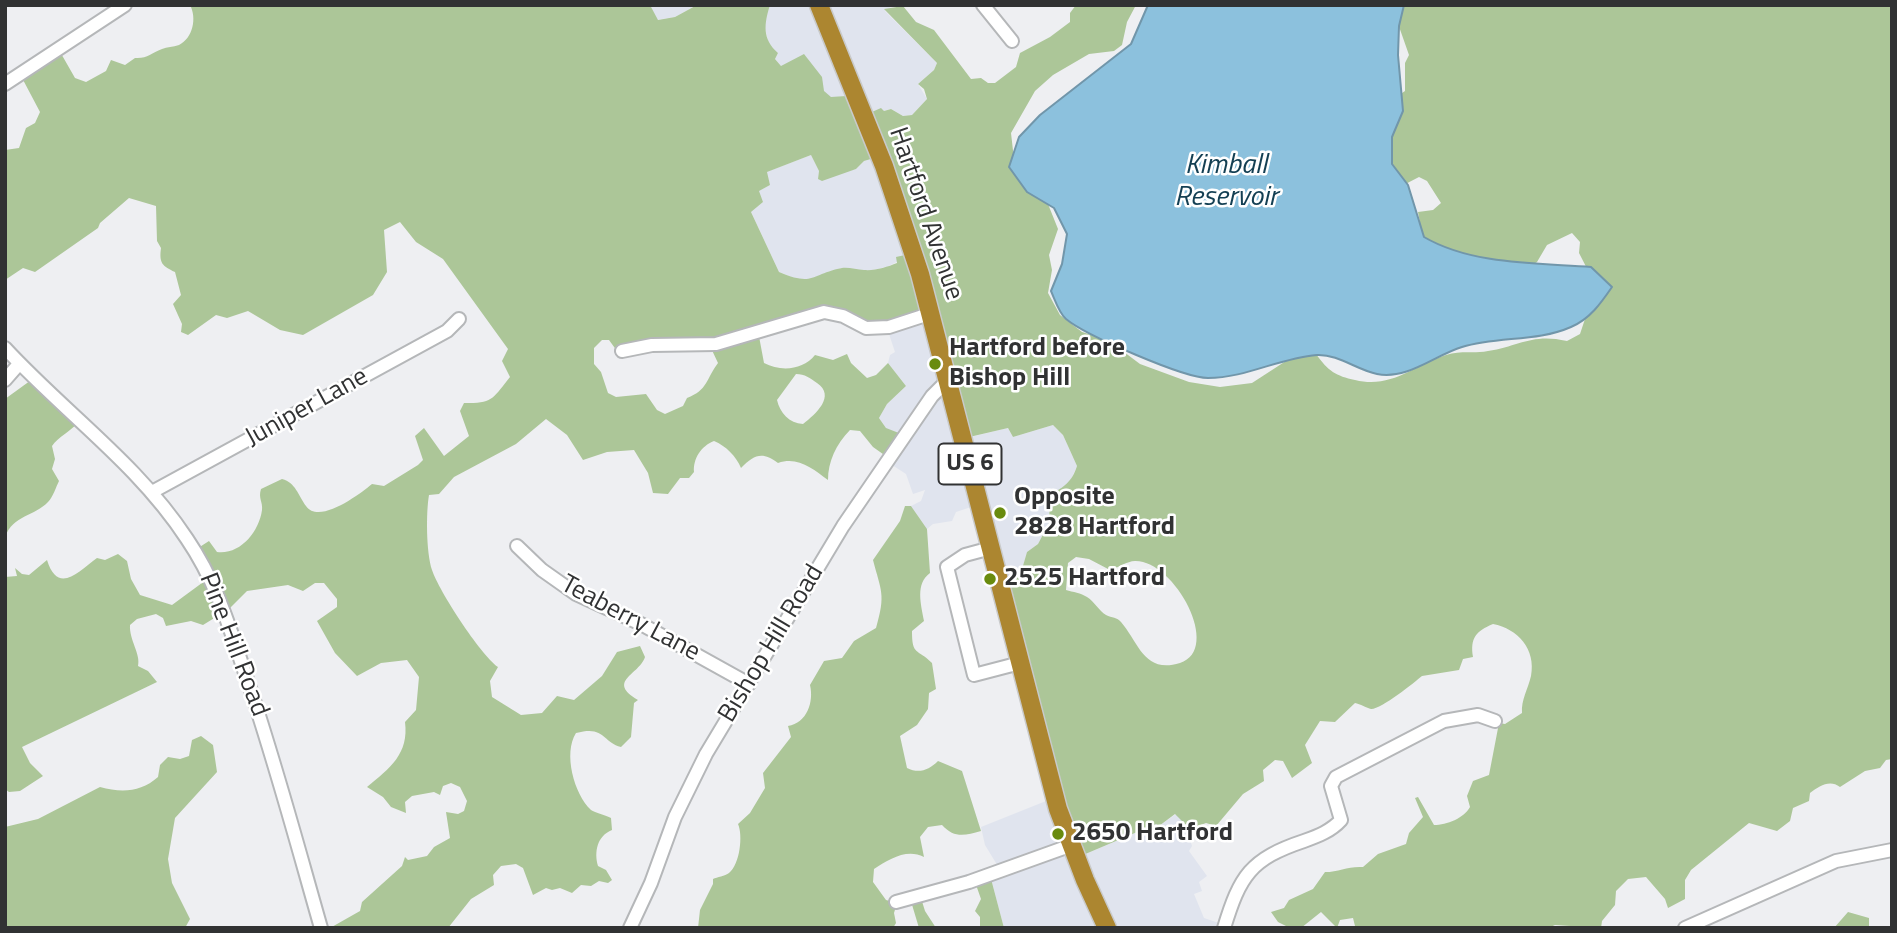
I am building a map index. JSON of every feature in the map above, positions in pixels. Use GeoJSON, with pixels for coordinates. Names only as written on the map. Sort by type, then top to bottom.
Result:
{"type":"FeatureCollection","features":[{"type":"Feature","properties":{"kind":"highway","name":"Hartford Avenue"},"geometry":{"type":"LineString","coordinates":[[819,5],[894,192],[932,313],[1058,808],[1107,928]]}},
{"type":"Feature","properties":{"kind":"street"},"geometry":{"type":"LineString","coordinates":[[5,84],[125,5]]}},
{"type":"Feature","properties":{"kind":"street"},"geometry":{"type":"LineString","coordinates":[[983,5],[1012,41]]}},
{"type":"Feature","properties":{"kind":"street"},"geometry":{"type":"LineString","coordinates":[[622,352],[652,345],[716,344],[824,312],[843,316],[866,328],[889,327],[932,313]]}},
{"type":"Feature","properties":{"kind":"street","name":"Juniper Lane"},"geometry":{"type":"LineString","coordinates":[[152,492],[447,331],[459,319]]}},
{"type":"Feature","properties":{"kind":"street","name":"Pine Hill Road"},"geometry":{"type":"LineString","coordinates":[[5,348],[124,460],[152,492],[186,536],[222,601],[264,725],[321,928]]}},
{"type":"Feature","properties":{"kind":"street"},"geometry":{"type":"LineString","coordinates":[[5,380],[19,363]]}},
{"type":"Feature","properties":{"kind":"street","name":"Bishop Hill Road"},"geometry":{"type":"LineString","coordinates":[[629,928],[651,883],[675,817],[706,754],[850,516],[932,396],[948,380]]}},
{"type":"Feature","properties":{"kind":"street","name":"Teaberry Lane"},"geometry":{"type":"LineString","coordinates":[[517,546],[542,570],[576,594],[641,624],[749,684]]}},
{"type":"Feature","properties":{"kind":"street"},"geometry":{"type":"LineString","coordinates":[[991,548],[965,555],[947,567],[965,646],[974,675],[1020,663]]}},
{"type":"Feature","properties":{"kind":"street"},"geometry":{"type":"LineString","coordinates":[[1226,922],[1248,871],[1284,848],[1320,835],[1341,820],[1331,786],[1336,777],[1444,721],[1471,715],[1495,720]]}},
{"type":"Feature","properties":{"kind":"street"},"geometry":{"type":"LineString","coordinates":[[896,902],[969,882],[1072,845]]}},
{"type":"Feature","properties":{"kind":"street"},"geometry":{"type":"LineString","coordinates":[[1685,928],[1836,861],[1892,850]]}},
{"type":"Feature","properties":{"kind":"shaded area"},"geometry":{"type":"Polygon","coordinates":[[[650,5],[697,5],[675,17],[657,20],[650,5]]]}},
{"type":"Feature","properties":{"kind":"shaded area"},"geometry":{"type":"Polygon","coordinates":[[[770,5],[894,5],[885,11],[937,63],[934,70],[918,84],[927,99],[912,115],[903,116],[891,109],[865,116],[846,96],[831,98],[781,66],[775,59],[778,53],[769,45],[764,24],[770,5]]]}},
{"type":"Feature","properties":{"kind":"shaded area"},"geometry":{"type":"Polygon","coordinates":[[[811,155],[819,171],[818,179],[856,169],[864,161],[881,156],[914,253],[887,267],[868,271],[841,268],[812,280],[798,280],[779,272],[751,212],[763,202],[758,191],[770,185],[766,172],[811,155]]]}},
{"type":"Feature","properties":{"kind":"shaded area"},"geometry":{"type":"Polygon","coordinates":[[[931,313],[966,438],[1008,428],[1013,437],[1053,425],[1063,435],[1077,466],[1070,483],[1050,496],[1049,523],[1038,544],[1027,552],[1020,576],[1001,583],[980,504],[956,512],[952,521],[933,524],[927,529],[911,506],[921,501],[925,490],[913,494],[906,474],[889,463],[886,428],[879,418],[887,404],[906,386],[888,363],[890,355],[895,352],[887,328],[931,313]]]}},
{"type":"Feature","properties":{"kind":"shaded area"},"geometry":{"type":"Polygon","coordinates":[[[1056,797],[1076,858],[1156,824],[1159,826],[1176,814],[1190,829],[1195,828],[1189,836],[1192,846],[1189,851],[1207,876],[1199,882],[1202,891],[1194,894],[1204,918],[1225,925],[1225,928],[1004,928],[990,875],[999,868],[985,845],[981,827],[1056,797]]]}},
{"type":"Feature","properties":{"kind":"green space"},"geometry":{"type":"Polygon","coordinates":[[[190,5],[650,5],[658,20],[675,17],[697,5],[770,5],[766,19],[767,37],[778,53],[775,59],[781,66],[804,54],[822,77],[824,91],[831,97],[846,96],[865,115],[881,108],[884,111],[891,109],[903,116],[912,115],[927,99],[924,89],[918,84],[934,70],[937,63],[884,9],[903,6],[916,22],[934,30],[971,79],[981,78],[988,83],[995,83],[1016,67],[1020,53],[1050,37],[1070,22],[1070,13],[1076,5],[1136,5],[1127,22],[1122,45],[1114,51],[1089,54],[1053,75],[1035,91],[1011,133],[1015,168],[1048,204],[1058,229],[1049,255],[1052,270],[1048,293],[1060,315],[1082,332],[1108,340],[1140,364],[1189,382],[1220,387],[1252,383],[1289,359],[1316,354],[1324,365],[1337,374],[1368,382],[1391,379],[1452,354],[1488,351],[1535,339],[1567,341],[1580,334],[1596,286],[1579,253],[1580,242],[1572,233],[1547,245],[1537,262],[1506,283],[1427,260],[1418,212],[1433,210],[1441,203],[1427,181],[1419,177],[1392,191],[1386,178],[1396,97],[1405,91],[1405,63],[1409,55],[1396,18],[1398,5],[1892,5],[1892,759],[1886,760],[1880,768],[1865,771],[1840,787],[1825,784],[1817,788],[1810,793],[1809,801],[1793,808],[1790,821],[1777,831],[1749,823],[1691,870],[1685,880],[1685,899],[1668,908],[1665,899],[1646,877],[1628,879],[1616,891],[1615,905],[1602,921],[1601,928],[1555,925],[1548,928],[1367,928],[1355,926],[1353,918],[1340,920],[1337,928],[1321,912],[1301,928],[1290,928],[1278,922],[1271,912],[1284,908],[1289,900],[1313,889],[1325,872],[1363,867],[1378,854],[1406,844],[1409,833],[1423,817],[1415,798],[1418,797],[1434,825],[1455,820],[1470,807],[1467,796],[1473,781],[1489,775],[1499,723],[1505,724],[1522,713],[1531,676],[1531,657],[1523,642],[1510,630],[1493,624],[1482,629],[1476,636],[1472,645],[1473,657],[1463,659],[1459,670],[1422,676],[1382,705],[1371,709],[1355,703],[1335,722],[1320,721],[1305,745],[1312,763],[1292,778],[1283,761],[1275,760],[1263,770],[1264,781],[1243,794],[1216,826],[1206,823],[1190,829],[1175,814],[1159,826],[1156,824],[1076,858],[1001,583],[1020,576],[1027,552],[1038,544],[1049,523],[1050,495],[1067,484],[1075,472],[1077,466],[1063,435],[1053,425],[1013,437],[1008,428],[965,438],[933,317],[887,328],[825,312],[758,331],[764,363],[777,368],[791,368],[804,364],[815,355],[833,360],[847,354],[851,363],[867,378],[876,375],[888,363],[906,386],[887,404],[879,418],[886,428],[904,435],[890,459],[873,447],[860,431],[850,430],[834,454],[828,480],[799,462],[778,463],[763,456],[750,460],[741,468],[730,452],[714,441],[705,446],[699,454],[694,472],[689,478],[680,478],[668,494],[653,493],[648,473],[634,450],[607,452],[583,460],[567,435],[546,419],[516,444],[454,477],[439,494],[429,495],[427,532],[432,570],[461,622],[498,667],[490,681],[492,697],[521,715],[542,713],[557,696],[574,700],[602,676],[617,652],[640,646],[645,657],[625,683],[625,688],[638,700],[634,703],[631,737],[621,747],[593,731],[576,733],[570,751],[575,784],[585,803],[591,810],[611,818],[612,830],[600,840],[596,855],[598,866],[606,870],[612,880],[608,883],[599,881],[591,886],[581,885],[572,893],[560,888],[546,888],[533,895],[523,868],[516,864],[501,866],[493,875],[494,885],[471,899],[448,928],[330,928],[360,911],[362,902],[402,866],[405,857],[408,860],[427,856],[434,847],[450,838],[446,812],[458,814],[464,811],[467,801],[460,787],[451,783],[443,786],[440,795],[434,792],[412,796],[405,802],[406,813],[391,807],[383,797],[367,787],[390,767],[401,752],[405,722],[416,710],[419,677],[407,660],[381,663],[357,676],[335,653],[317,621],[337,607],[337,599],[324,583],[315,583],[303,591],[288,585],[247,591],[229,609],[203,625],[191,621],[166,626],[163,618],[156,614],[137,619],[130,625],[138,666],[148,671],[157,682],[22,747],[30,763],[43,776],[20,791],[9,792],[5,789],[5,577],[17,576],[15,568],[22,574],[29,575],[47,560],[52,571],[63,578],[76,574],[97,558],[105,560],[118,554],[127,561],[131,579],[140,595],[172,605],[206,580],[195,550],[209,541],[217,552],[233,550],[253,534],[262,510],[261,489],[282,479],[294,486],[306,506],[312,511],[320,512],[339,506],[372,484],[384,486],[423,460],[415,436],[424,428],[444,456],[469,436],[460,411],[464,403],[487,401],[510,377],[502,361],[508,349],[443,259],[416,242],[400,222],[384,230],[387,272],[373,295],[303,335],[280,330],[248,311],[227,318],[216,315],[188,335],[181,332],[182,324],[173,304],[181,295],[175,272],[161,261],[161,248],[157,241],[156,206],[129,198],[100,223],[98,228],[35,272],[23,268],[5,280],[5,150],[19,148],[26,128],[35,123],[40,112],[21,76],[59,50],[75,78],[86,82],[106,71],[111,60],[125,65],[135,58],[146,57],[184,42],[192,27],[190,5]],[[811,155],[767,172],[770,185],[759,191],[763,202],[751,212],[779,272],[806,279],[842,268],[872,270],[897,263],[896,257],[914,253],[881,156],[864,161],[856,169],[822,181],[818,179],[819,171],[811,155]],[[602,340],[594,348],[594,364],[601,372],[608,393],[616,397],[646,394],[657,410],[665,414],[683,406],[687,398],[699,391],[718,363],[710,346],[617,351],[609,340],[602,340]],[[796,374],[777,400],[786,416],[793,422],[803,424],[822,405],[825,393],[812,379],[796,374]],[[1076,557],[1068,563],[1066,590],[1085,596],[1103,613],[1119,620],[1150,660],[1168,665],[1180,663],[1192,655],[1197,641],[1195,624],[1178,589],[1165,575],[1150,565],[1135,561],[1110,570],[1089,559],[1076,557]]]}},
{"type":"Feature","properties":{"kind":"green space"},"geometry":{"type":"Polygon","coordinates":[[[34,378],[80,421],[52,446],[55,459],[52,469],[59,481],[48,502],[13,524],[5,537],[5,399],[34,378]]]}},
{"type":"Feature","properties":{"kind":"green space"},"geometry":{"type":"Polygon","coordinates":[[[905,506],[911,506],[927,529],[930,573],[922,583],[920,595],[924,621],[912,631],[912,639],[916,651],[932,663],[936,689],[929,693],[928,709],[917,725],[900,736],[907,768],[924,770],[938,761],[962,771],[981,831],[960,835],[942,825],[928,827],[920,837],[924,857],[905,854],[874,869],[873,882],[886,900],[897,903],[894,913],[896,923],[893,928],[698,928],[700,910],[713,879],[729,873],[736,863],[740,842],[738,824],[750,813],[765,788],[763,773],[791,737],[788,726],[800,721],[808,711],[810,685],[824,661],[842,658],[854,641],[876,628],[882,600],[873,560],[900,521],[905,506]]]}},
{"type":"Feature","properties":{"kind":"green space"},"geometry":{"type":"Polygon","coordinates":[[[201,736],[213,745],[217,772],[175,818],[168,859],[172,883],[190,919],[185,928],[5,928],[5,827],[38,819],[100,787],[124,790],[145,786],[158,777],[160,765],[168,757],[180,759],[189,756],[192,740],[201,736]]]}},
{"type":"Feature","properties":{"kind":"green space"},"geometry":{"type":"Polygon","coordinates":[[[990,875],[1004,928],[980,928],[980,917],[975,911],[981,899],[975,882],[990,875]]]}},
{"type":"Feature","properties":{"kind":"green space"},"geometry":{"type":"Polygon","coordinates":[[[920,895],[925,911],[936,928],[919,928],[910,898],[920,895]]]}},
{"type":"Feature","properties":{"kind":"green space"},"geometry":{"type":"Polygon","coordinates":[[[1848,912],[1869,918],[1869,928],[1834,928],[1848,912]]]}},
{"type":"Feature","properties":{"kind":"water","name":"Kimball Reservoir"},"geometry":{"type":"Polygon","coordinates":[[[1148,5],[1404,5],[1399,26],[1398,55],[1403,111],[1392,137],[1392,164],[1408,185],[1424,237],[1463,253],[1484,258],[1591,267],[1612,287],[1589,315],[1571,327],[1545,335],[1462,347],[1410,370],[1388,375],[1370,372],[1325,355],[1317,355],[1236,375],[1208,378],[1178,371],[1135,354],[1077,326],[1066,319],[1051,291],[1062,264],[1067,234],[1054,208],[1027,192],[1009,167],[1019,137],[1040,115],[1131,44],[1148,5]]]}},
{"type":"Feature","properties":{"kind":"place","name":"Hartford before Bishop Hill"},"geometry":{"type":"Point","coordinates":[935,364]}},
{"type":"Feature","properties":{"kind":"place","name":"Opposite 2828 Hartford"},"geometry":{"type":"Point","coordinates":[1000,513]}},
{"type":"Feature","properties":{"kind":"place","name":"2525 Hartford"},"geometry":{"type":"Point","coordinates":[990,579]}},
{"type":"Feature","properties":{"kind":"place","name":"2650 Hartford"},"geometry":{"type":"Point","coordinates":[1058,834]}}]}
